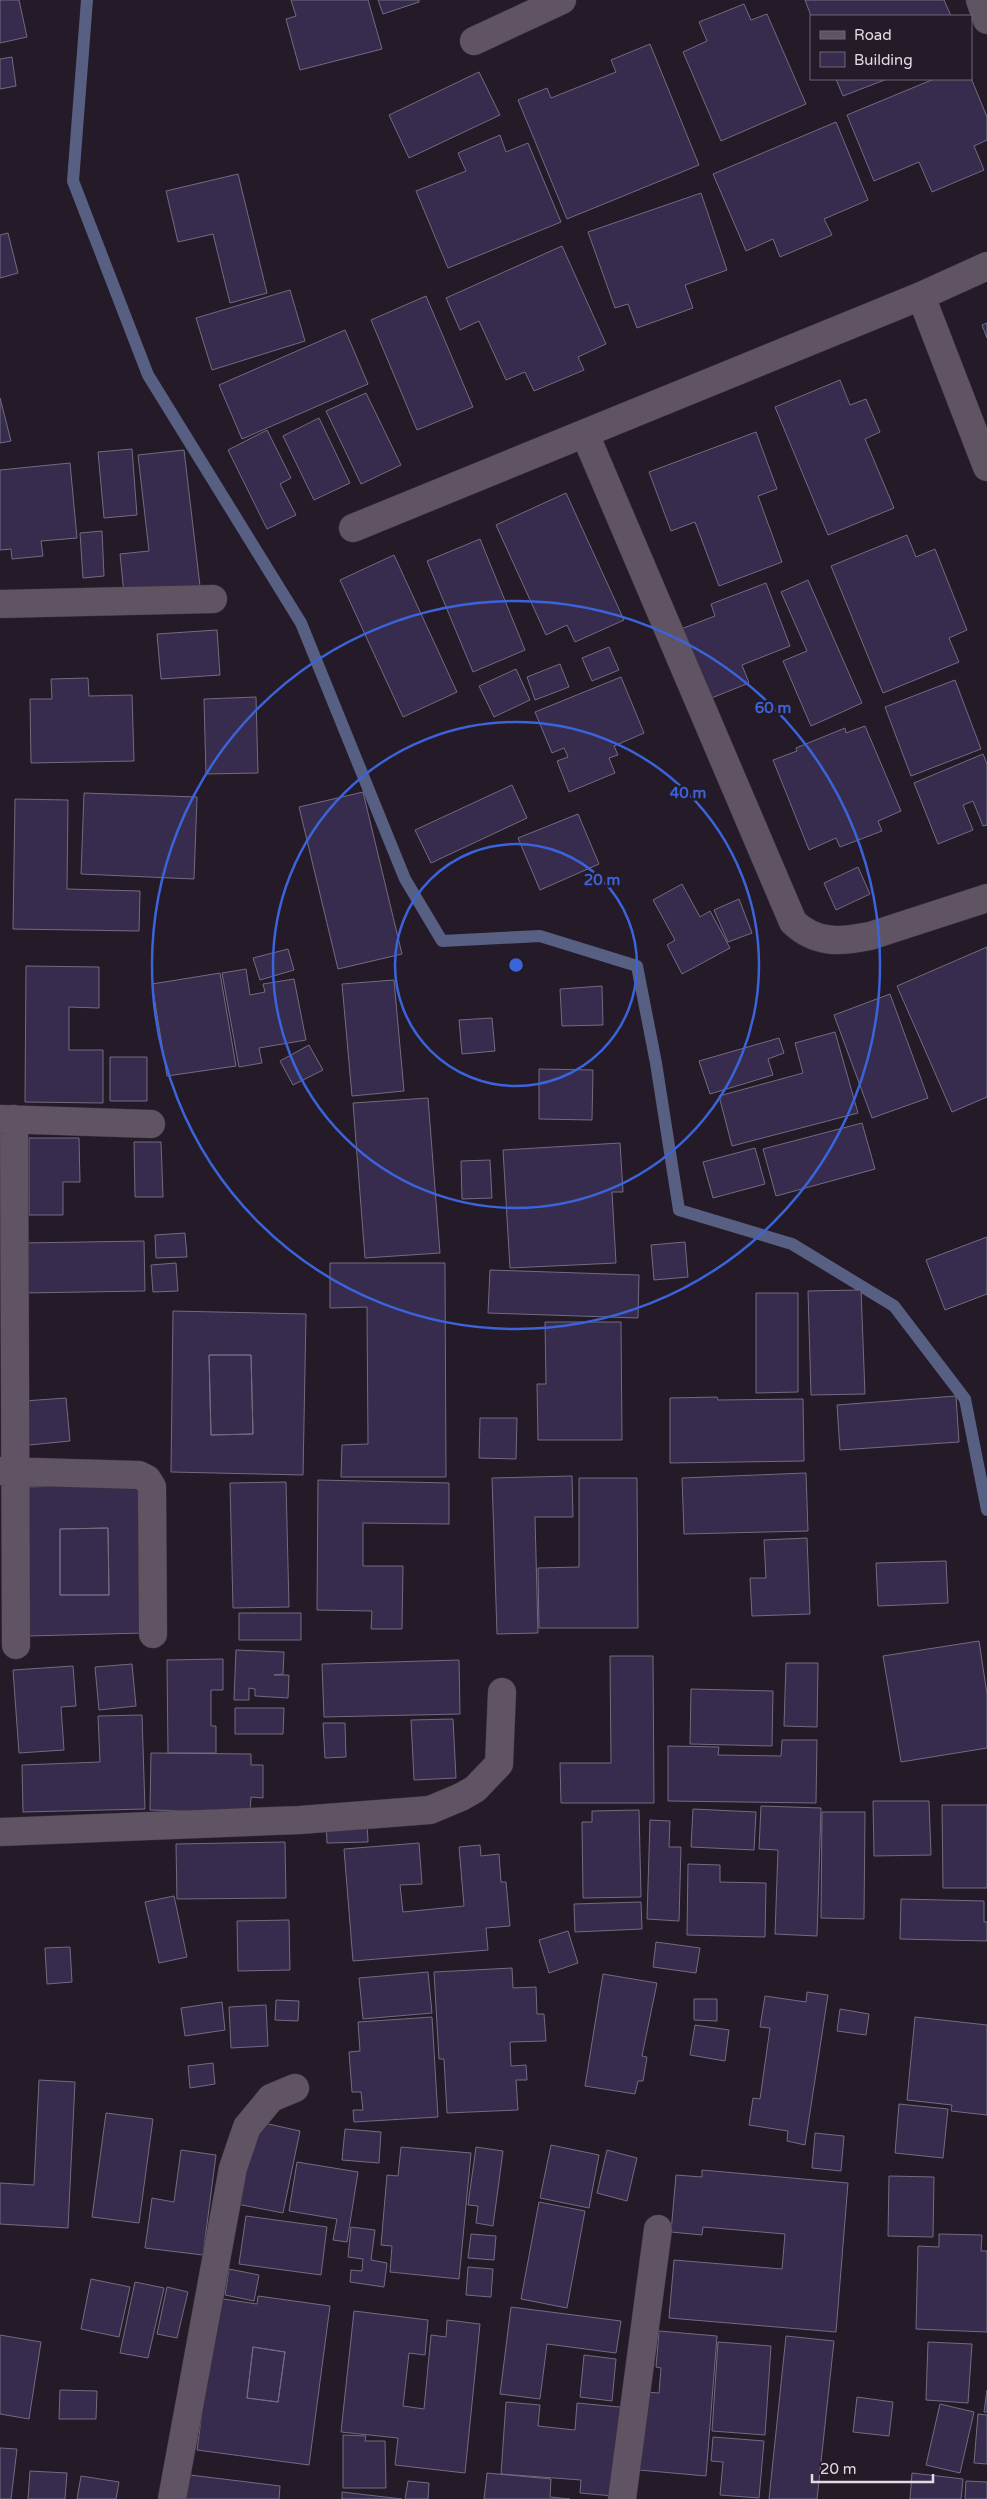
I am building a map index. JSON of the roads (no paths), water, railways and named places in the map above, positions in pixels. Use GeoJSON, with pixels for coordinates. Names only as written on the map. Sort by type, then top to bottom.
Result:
{"type":"FeatureCollection","features":[{"type":"Feature","properties":{"kind":"street"},"geometry":{"type":"LineString","coordinates":[[474,41],[562,0]]}},
{"type":"Feature","properties":{"kind":"street"},"geometry":{"type":"LineString","coordinates":[[980,0],[987,20]]}},
{"type":"Feature","properties":{"kind":"street"},"geometry":{"type":"LineString","coordinates":[[353,528],[921,296],[987,266]]}},
{"type":"Feature","properties":{"kind":"street"},"geometry":{"type":"LineString","coordinates":[[921,296],[987,467]]}},
{"type":"Feature","properties":{"kind":"street"},"geometry":{"type":"LineString","coordinates":[[584,434],[793,922],[814,937],[850,940],[870,936],[987,898]]}},
{"type":"Feature","properties":{"kind":"street"},"geometry":{"type":"LineString","coordinates":[[0,604],[214,599]]}},
{"type":"Feature","properties":{"kind":"street"},"geometry":{"type":"LineString","coordinates":[[16,1645],[8,1471],[7,1119],[151,1124]]}},
{"type":"Feature","properties":{"kind":"street"},"geometry":{"type":"LineString","coordinates":[[8,1471],[139,1474],[147,1479],[152,1487],[153,1634]]}},
{"type":"Feature","properties":{"kind":"street"},"geometry":{"type":"LineString","coordinates":[[0,1832],[290,1821],[430,1810],[461,1797],[475,1788],[499,1764],[502,1692]]}},
{"type":"Feature","properties":{"kind":"street"},"geometry":{"type":"LineString","coordinates":[[172,2499],[234,2168],[247,2127],[271,2098],[295,2088]]}},
{"type":"Feature","properties":{"kind":"street"},"geometry":{"type":"LineString","coordinates":[[622,2499],[658,2229]]}},
{"type":"Feature","properties":{"kind":"waterway"},"geometry":{"type":"LineString","coordinates":[[87,0],[73,181],[148,375],[301,623],[405,879],[442,941],[540,936],[637,966],[656,1063],[679,1210],[792,1244],[894,1306],[965,1399],[987,1510]]}}]}
